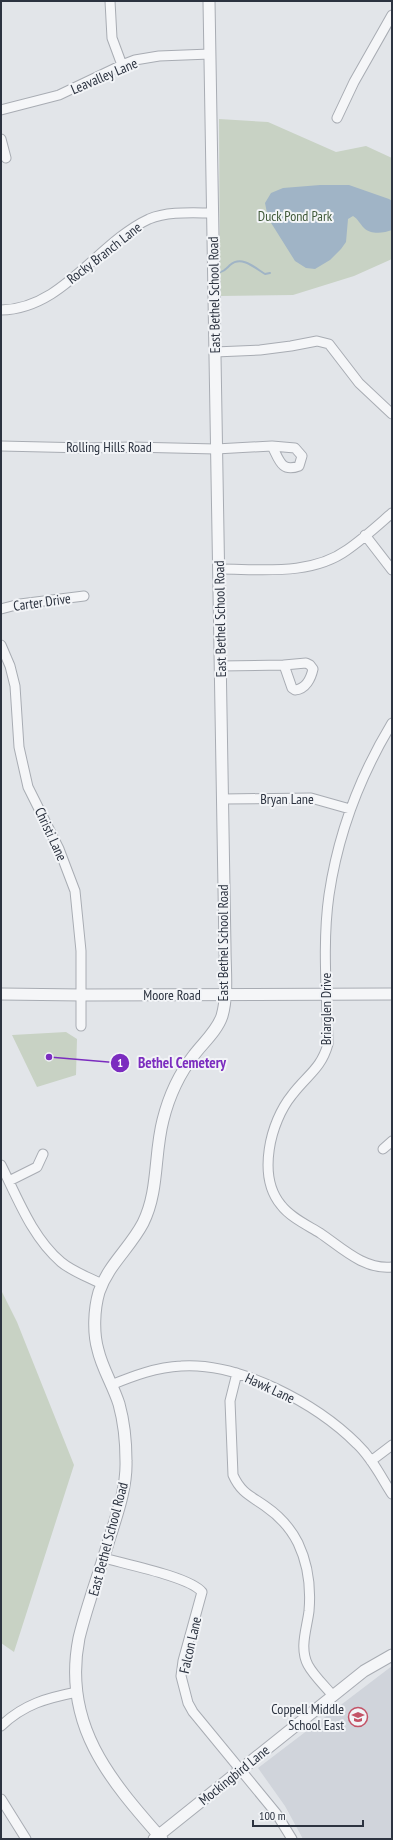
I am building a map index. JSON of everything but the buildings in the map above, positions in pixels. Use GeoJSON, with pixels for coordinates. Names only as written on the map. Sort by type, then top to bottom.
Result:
{"type":"FeatureCollection","features":[{"type":"Feature","properties":{"kind":"street"},"geometry":{"type":"LineString","coordinates":[[110,1],[112,38],[122,65]]}},
{"type":"Feature","properties":{"kind":"street","name":"East Bethel School Road"},"geometry":{"type":"LineString","coordinates":[[158,1838],[95,1752],[85,1731],[75,1678],[80,1637],[123,1491],[126,1464],[122,1422],[118,1403],[97,1349],[96,1312],[102,1284],[106,1273],[142,1226],[151,1205],[157,1147],[162,1121],[169,1100],[183,1071],[221,1018],[224,994],[225,948],[223,799],[209,1]]}},
{"type":"Feature","properties":{"kind":"street"},"geometry":{"type":"LineString","coordinates":[[337,118],[354,82],[392,15]]}},
{"type":"Feature","properties":{"kind":"street","name":"Leavalley Lane"},"geometry":{"type":"LineString","coordinates":[[1,110],[59,95],[122,65],[159,56],[210,54]]}},
{"type":"Feature","properties":{"kind":"street"},"geometry":{"type":"LineString","coordinates":[[1,139],[6,158]]}},
{"type":"Feature","properties":{"kind":"street","name":"Rocky Branch Lane"},"geometry":{"type":"LineString","coordinates":[[1,310],[10,310],[35,303],[52,294],[134,227],[151,218],[168,215],[213,213]]}},
{"type":"Feature","properties":{"kind":"street"},"geometry":{"type":"LineString","coordinates":[[215,352],[268,349],[317,341],[329,344],[359,383],[392,414]]}},
{"type":"Feature","properties":{"kind":"street","name":"Rolling Hills Road"},"geometry":{"type":"LineString","coordinates":[[1,446],[87,448],[131,446],[216,449],[272,446]]}},
{"type":"Feature","properties":{"kind":"street"},"geometry":{"type":"LineString","coordinates":[[219,570],[306,567],[322,563],[346,551],[392,514]]}},
{"type":"Feature","properties":{"kind":"street"},"geometry":{"type":"LineString","coordinates":[[365,535],[392,570]]}},
{"type":"Feature","properties":{"kind":"street","name":"Carter Drive"},"geometry":{"type":"LineString","coordinates":[[1,609],[20,604],[84,596]]}},
{"type":"Feature","properties":{"kind":"street","name":"Christi Lane"},"geometry":{"type":"LineString","coordinates":[[1,645],[10,666],[15,686],[19,747],[28,787],[58,849],[75,891],[80,943],[82,995],[81,1026]]}},
{"type":"Feature","properties":{"kind":"street"},"geometry":{"type":"LineString","coordinates":[[220,666],[284,665]]}},
{"type":"Feature","properties":{"kind":"street","name":"Briarglen Drive"},"geometry":{"type":"LineString","coordinates":[[392,723],[374,752],[350,809],[340,844],[329,896],[326,965],[328,1044],[325,1054],[318,1067],[288,1100],[274,1127],[270,1147],[270,1185],[275,1197],[282,1206],[292,1215],[364,1263],[380,1268],[392,1267]]}},
{"type":"Feature","properties":{"kind":"street","name":"Bryan Lane"},"geometry":{"type":"LineString","coordinates":[[223,799],[311,798],[350,809]]}},
{"type":"Feature","properties":{"kind":"street","name":"Moore Road"},"geometry":{"type":"LineString","coordinates":[[1,994],[392,994]]}},
{"type":"Feature","properties":{"kind":"street"},"geometry":{"type":"LineString","coordinates":[[383,1149],[392,1142]]}},
{"type":"Feature","properties":{"kind":"street"},"geometry":{"type":"LineString","coordinates":[[9,1181],[37,1167],[43,1154]]}},
{"type":"Feature","properties":{"kind":"street"},"geometry":{"type":"LineString","coordinates":[[1,1165],[34,1231],[50,1251],[62,1262],[78,1273],[102,1284]]}},
{"type":"Feature","properties":{"kind":"street","name":"Hawk Lane"},"geometry":{"type":"LineString","coordinates":[[111,1385],[132,1376],[181,1366],[219,1369],[249,1377],[308,1406],[333,1422],[358,1445],[371,1461],[392,1494]]}},
{"type":"Feature","properties":{"kind":"street"},"geometry":{"type":"LineString","coordinates":[[237,1373],[230,1401],[234,1476],[238,1486],[246,1494],[266,1507],[289,1528],[298,1543],[308,1571],[310,1591],[309,1612],[304,1642],[305,1654],[308,1664],[333,1696]]}},
{"type":"Feature","properties":{"kind":"street"},"geometry":{"type":"LineString","coordinates":[[371,1461],[392,1445]]}},
{"type":"Feature","properties":{"kind":"street","name":"Falcon Lane"},"geometry":{"type":"LineString","coordinates":[[104,1558],[166,1575],[198,1587],[202,1592],[183,1661],[181,1676],[188,1703],[193,1712],[276,1813],[292,1839]]}},
{"type":"Feature","properties":{"kind":"street","name":"Mockingbird Lane"},"geometry":{"type":"LineString","coordinates":[[158,1838],[364,1671],[392,1655]]}},
{"type":"Feature","properties":{"kind":"street"},"geometry":{"type":"LineString","coordinates":[[1,1726],[11,1716],[25,1707],[46,1698],[77,1692]]}},
{"type":"Feature","properties":{"kind":"street"},"geometry":{"type":"LineString","coordinates":[[1,1799],[26,1839]]}},
{"type":"Feature","properties":{"kind":"shaded area","name":"Coppell Middle School East"},"geometry":{"type":"Polygon","coordinates":[[[392,1666],[392,1839],[303,1839],[285,1806],[258,1768],[392,1666]]]}},
{"type":"Feature","properties":{"kind":"green space","name":"Duck Pond Park"},"geometry":{"type":"Polygon","coordinates":[[[219,119],[268,122],[336,152],[366,146],[392,158],[392,259],[354,276],[293,295],[220,296],[219,119]]]}},
{"type":"Feature","properties":{"kind":"green space"},"geometry":{"type":"Polygon","coordinates":[[[66,1032],[77,1039],[76,1075],[37,1087],[12,1035],[66,1032]]]}},
{"type":"Feature","properties":{"kind":"green space"},"geometry":{"type":"Polygon","coordinates":[[[1,1290],[17,1322],[74,1465],[14,1652],[1,1643],[1,1290]]]}},
{"type":"Feature","properties":{"kind":"water"},"geometry":{"type":"Polygon","coordinates":[[[320,185],[349,185],[389,199],[392,201],[392,230],[381,233],[370,232],[353,216],[348,219],[346,242],[341,249],[330,260],[315,269],[306,268],[295,261],[268,218],[265,203],[271,193],[283,188],[320,185]]]}},
{"type":"Feature","properties":{"kind":"waterway"},"geometry":{"type":"LineString","coordinates":[[217,273],[239,261],[253,266],[265,274],[270,273]]}},
{"type":"Feature","properties":{"kind":"place","name":"Bethel Cemetery"},"geometry":{"type":"Point","coordinates":[49,1057]}},
{"type":"Feature","properties":{"kind":"place","name":"Coppell Middle School East"},"geometry":{"type":"Point","coordinates":[358,1717]}}]}
